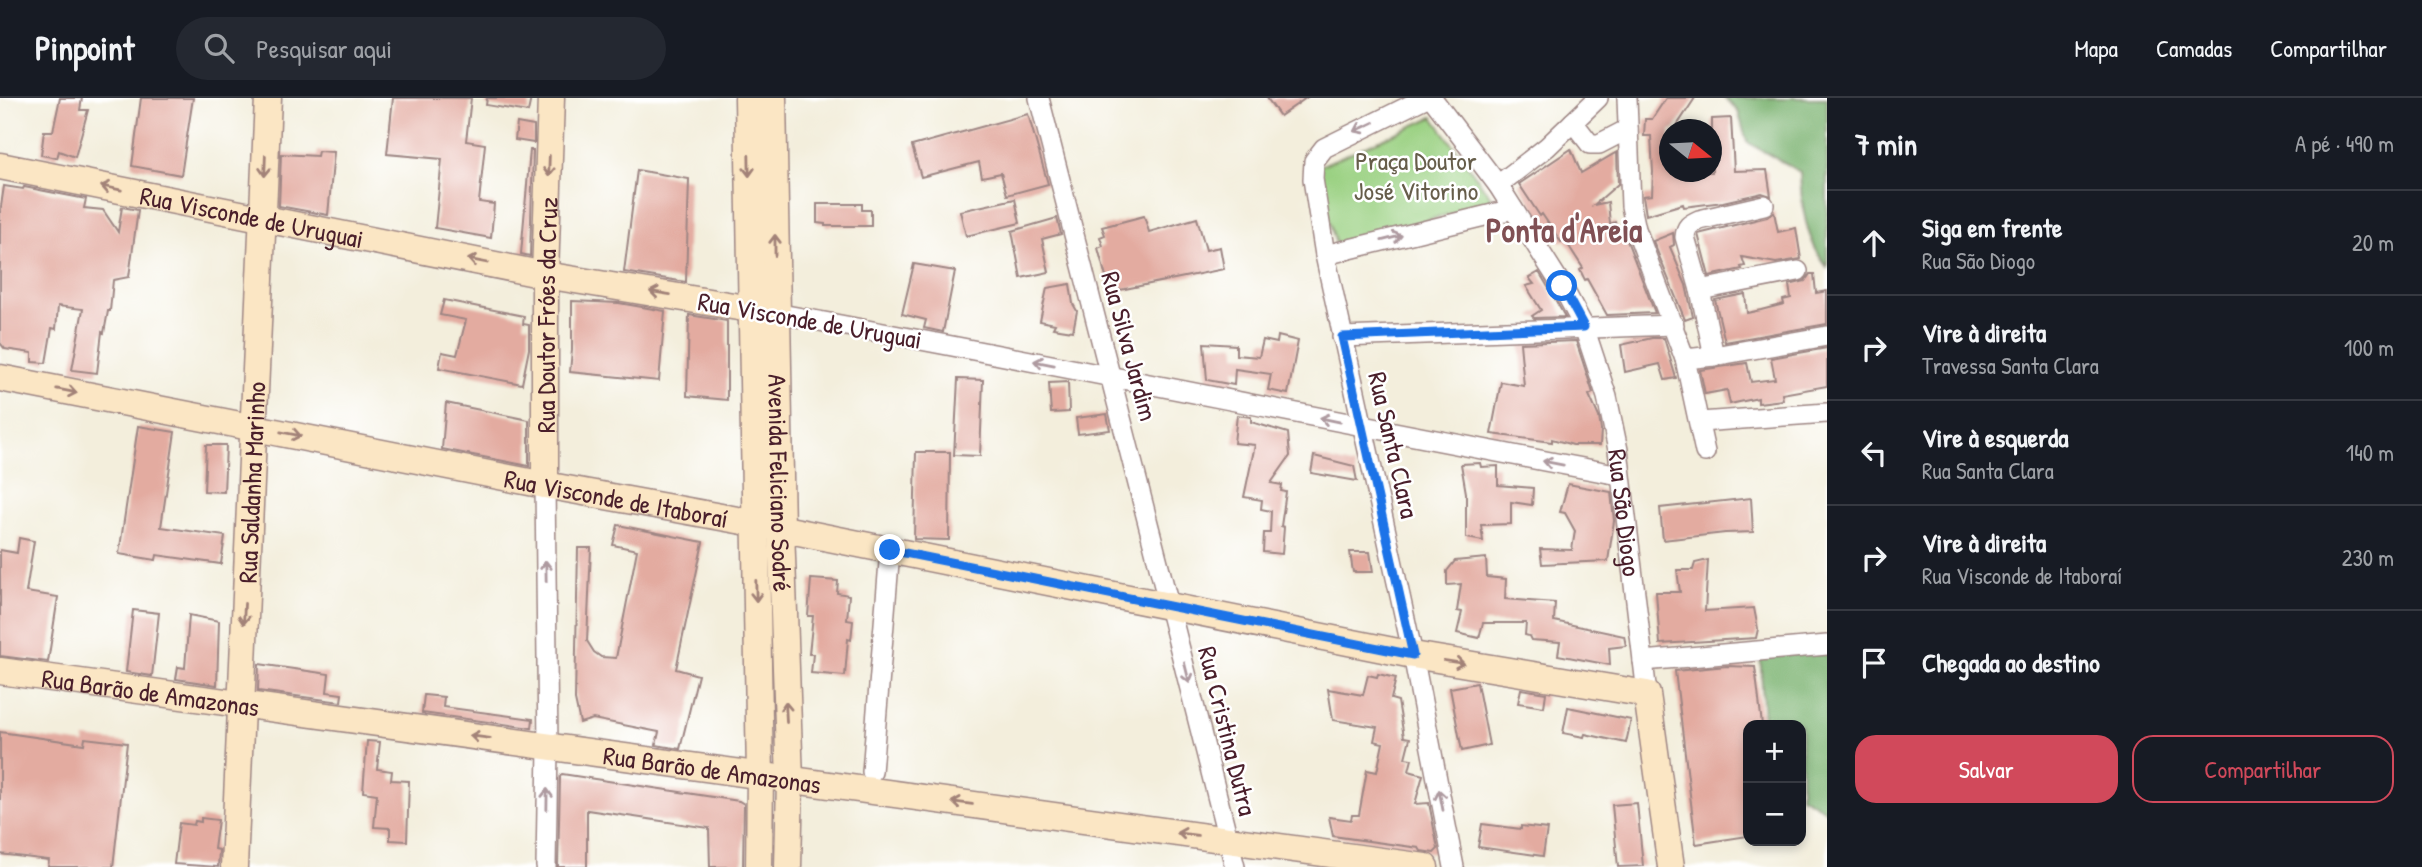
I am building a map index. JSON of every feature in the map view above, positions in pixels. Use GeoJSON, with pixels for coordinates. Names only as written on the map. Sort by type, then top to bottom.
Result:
{"type":"FeatureCollection","features":[{"type":"Feature","properties":{"kind":"street","name":"Rua Saldanha Marinho"},"geometry":{"type":"LineString","coordinates":[[234,867],[239,704],[268,98]]}},
{"type":"Feature","properties":{"kind":"street","name":"Rua Doutor Fróes da Cruz"},"geometry":{"type":"LineString","coordinates":[[546,867],[548,747],[545,275],[551,98]]}},
{"type":"Feature","properties":{"kind":"street","name":"Avenida Feliciano Sodré"},"geometry":{"type":"LineString","coordinates":[[748,98],[780,529],[790,780],[788,867]]}},
{"type":"Feature","properties":{"kind":"street","name":"Avenida Feliciano Sodré"},"geometry":{"type":"LineString","coordinates":[[759,867],[760,776],[754,523],[773,98]]}},
{"type":"Feature","properties":{"kind":"street","name":"Rua Silva Jardim"},"geometry":{"type":"LineString","coordinates":[[1039,98],[1171,607]]}},
{"type":"Feature","properties":{"kind":"street","name":"Rua Santa Clara"},"geometry":{"type":"LineString","coordinates":[[1425,98],[1344,136],[1325,148],[1314,160],[1314,191],[1342,337],[1413,655],[1454,867]]}},
{"type":"Feature","properties":{"kind":"street","name":"Rua São Diogo"},"geometry":{"type":"LineString","coordinates":[[1433,98],[1498,185],[1562,286],[1584,327],[1607,397],[1618,450],[1671,867]]}},
{"type":"Feature","properties":{"kind":"street"},"geometry":{"type":"LineString","coordinates":[[1498,185],[1547,147],[1598,98]]}},
{"type":"Feature","properties":{"kind":"street"},"geometry":{"type":"LineString","coordinates":[[1630,100],[1628,129],[1631,206],[1636,229],[1685,359],[1705,452]]}},
{"type":"Feature","properties":{"kind":"street"},"geometry":{"type":"LineString","coordinates":[[1573,122],[1590,144],[1599,145],[1628,129]]}},
{"type":"Feature","properties":{"kind":"street","name":"Rua Visconde de Uruguai"},"geometry":{"type":"LineString","coordinates":[[0,166],[545,275],[763,310],[1620,475]]}},
{"type":"Feature","properties":{"kind":"street"},"geometry":{"type":"LineString","coordinates":[[1714,356],[1685,237],[1689,224],[1764,205]]}},
{"type":"Feature","properties":{"kind":"street"},"geometry":{"type":"LineString","coordinates":[[1325,255],[1513,209]]}},
{"type":"Feature","properties":{"kind":"street"},"geometry":{"type":"LineString","coordinates":[[1700,290],[1798,271]]}},
{"type":"Feature","properties":{"kind":"street"},"geometry":{"type":"LineString","coordinates":[[1342,337],[1674,325]]}},
{"type":"Feature","properties":{"kind":"street"},"geometry":{"type":"LineString","coordinates":[[1685,359],[1827,336]]}},
{"type":"Feature","properties":{"kind":"street","name":"Rua Visconde de Itaboraí"},"geometry":{"type":"LineString","coordinates":[[0,378],[545,485],[754,523],[1413,655],[1647,694]]}},
{"type":"Feature","properties":{"kind":"street"},"geometry":{"type":"LineString","coordinates":[[1700,422],[1827,413]]}},
{"type":"Feature","properties":{"kind":"street"},"geometry":{"type":"LineString","coordinates":[[872,772],[890,550]]}},
{"type":"Feature","properties":{"kind":"street","name":"Rua Cristina Dutra"},"geometry":{"type":"LineString","coordinates":[[1171,607],[1235,867]]}},
{"type":"Feature","properties":{"kind":"street"},"geometry":{"type":"LineString","coordinates":[[1643,661],[1827,645]]}},
{"type":"Feature","properties":{"kind":"street","name":"Rua Barão de Amazonas"},"geometry":{"type":"LineString","coordinates":[[0,671],[1425,867]]}},
{"type":"Feature","properties":{"kind":"green space"},"geometry":{"type":"Polygon","coordinates":[[[1724,98],[1827,98],[1827,267],[1809,234],[1800,172],[1747,142],[1738,111],[1724,98]]]}},
{"type":"Feature","properties":{"kind":"green space","name":"Praça Doutor José Vitorino"},"geometry":{"type":"Polygon","coordinates":[[[1433,117],[1494,202],[1336,245],[1315,168],[1433,117]]]}},
{"type":"Feature","properties":{"kind":"green space"},"geometry":{"type":"Polygon","coordinates":[[[1827,645],[1827,811],[1806,799],[1806,720],[1764,720],[1760,650],[1827,645]]]}},
{"type":"Feature","properties":{"kind":"building"},"geometry":{"type":"Polygon","coordinates":[[[60,98],[82,98],[80,110],[88,110],[75,157],[59,151],[57,158],[41,155],[44,131],[53,131],[60,98]]]}},
{"type":"Feature","properties":{"kind":"building"},"geometry":{"type":"Polygon","coordinates":[[[141,98],[193,98],[181,175],[132,166],[141,98]]]}},
{"type":"Feature","properties":{"kind":"building"},"geometry":{"type":"Polygon","coordinates":[[[393,98],[471,98],[466,141],[485,144],[479,202],[494,204],[491,238],[435,228],[442,159],[387,154],[393,98]]]}},
{"type":"Feature","properties":{"kind":"building"},"geometry":{"type":"Polygon","coordinates":[[[487,98],[531,98],[528,112],[486,105],[487,98]]]}},
{"type":"Feature","properties":{"kind":"building"},"geometry":{"type":"Polygon","coordinates":[[[1267,98],[1306,98],[1280,116],[1267,98]]]}},
{"type":"Feature","properties":{"kind":"building"},"geometry":{"type":"Polygon","coordinates":[[[1666,98],[1695,98],[1681,119],[1659,119],[1659,182],[1722,182],[1722,119],[1712,119],[1731,118],[1734,171],[1767,170],[1771,196],[1762,193],[1723,202],[1684,207],[1683,204],[1646,215],[1643,196],[1652,195],[1653,172],[1651,136],[1644,136],[1645,119],[1652,119],[1666,98]]]}},
{"type":"Feature","properties":{"kind":"building"},"geometry":{"type":"Polygon","coordinates":[[[1028,114],[1048,184],[1007,195],[1001,173],[982,177],[979,162],[921,177],[912,146],[1028,114]]]}},
{"type":"Feature","properties":{"kind":"building"},"geometry":{"type":"Polygon","coordinates":[[[517,123],[534,126],[534,143],[515,140],[517,123]]]}},
{"type":"Feature","properties":{"kind":"building"},"geometry":{"type":"Polygon","coordinates":[[[1571,149],[1581,173],[1617,152],[1618,184],[1594,205],[1608,202],[1610,224],[1615,222],[1618,236],[1624,233],[1655,313],[1607,315],[1565,240],[1561,242],[1519,184],[1571,149]]]}},
{"type":"Feature","properties":{"kind":"building"},"geometry":{"type":"Polygon","coordinates":[[[530,150],[533,150],[530,256],[521,254],[530,150]]]}},
{"type":"Feature","properties":{"kind":"building"},"geometry":{"type":"Polygon","coordinates":[[[318,151],[334,152],[328,215],[279,206],[281,154],[317,156],[318,151]]]}},
{"type":"Feature","properties":{"kind":"building"},"geometry":{"type":"Polygon","coordinates":[[[637,170],[689,179],[686,282],[624,272],[637,170]]]}},
{"type":"Feature","properties":{"kind":"building"},"geometry":{"type":"Polygon","coordinates":[[[4,186],[24,187],[86,199],[84,208],[103,210],[118,232],[122,207],[138,210],[129,277],[113,280],[110,311],[104,333],[102,332],[97,373],[72,370],[83,309],[58,306],[56,329],[52,328],[46,363],[32,362],[32,353],[5,349],[0,343],[0,213],[4,186]]]}},
{"type":"Feature","properties":{"kind":"building"},"geometry":{"type":"Polygon","coordinates":[[[1015,199],[1020,223],[966,236],[960,211],[1015,199]]]}},
{"type":"Feature","properties":{"kind":"building"},"geometry":{"type":"Polygon","coordinates":[[[817,204],[862,204],[862,210],[871,210],[871,226],[825,226],[817,223],[817,204]]]}},
{"type":"Feature","properties":{"kind":"building"},"geometry":{"type":"Polygon","coordinates":[[[1774,212],[1778,232],[1796,228],[1801,259],[1776,263],[1742,257],[1745,266],[1741,267],[1742,269],[1709,276],[1698,234],[1767,217],[1774,212]]]}},
{"type":"Feature","properties":{"kind":"building"},"geometry":{"type":"Polygon","coordinates":[[[1144,216],[1149,232],[1197,218],[1206,250],[1220,247],[1224,269],[1110,292],[1098,248],[1103,246],[1100,237],[1105,235],[1102,227],[1144,216]]]}},
{"type":"Feature","properties":{"kind":"building"},"geometry":{"type":"Polygon","coordinates":[[[1057,218],[1061,234],[1042,239],[1049,272],[1021,278],[1012,231],[1057,218]]]}},
{"type":"Feature","properties":{"kind":"building"},"geometry":{"type":"Polygon","coordinates":[[[1673,233],[1674,245],[1670,247],[1686,285],[1693,317],[1685,320],[1653,241],[1673,233]]]}},
{"type":"Feature","properties":{"kind":"building"},"geometry":{"type":"Polygon","coordinates":[[[914,264],[955,271],[943,332],[924,328],[926,320],[902,314],[914,264]]]}},
{"type":"Feature","properties":{"kind":"building"},"geometry":{"type":"Polygon","coordinates":[[[1539,272],[1565,317],[1532,316],[1541,310],[1526,286],[1534,284],[1529,278],[1539,272]]]}},
{"type":"Feature","properties":{"kind":"building"},"geometry":{"type":"Polygon","coordinates":[[[1810,274],[1814,274],[1816,293],[1827,291],[1827,324],[1725,342],[1715,300],[1745,294],[1747,313],[1784,304],[1783,300],[1791,298],[1789,285],[1805,281],[1810,274]]]}},
{"type":"Feature","properties":{"kind":"building"},"geometry":{"type":"Polygon","coordinates":[[[1070,284],[1073,304],[1077,311],[1073,331],[1053,328],[1055,324],[1040,321],[1047,288],[1070,284]]]}},
{"type":"Feature","properties":{"kind":"building"},"geometry":{"type":"Polygon","coordinates":[[[444,300],[524,316],[523,324],[529,325],[529,349],[522,384],[439,368],[442,352],[457,355],[466,320],[440,315],[444,300]]]}},
{"type":"Feature","properties":{"kind":"building"},"geometry":{"type":"Polygon","coordinates":[[[572,301],[619,303],[665,311],[659,381],[570,372],[572,301]]]}},
{"type":"Feature","properties":{"kind":"building"},"geometry":{"type":"Polygon","coordinates":[[[689,315],[727,321],[727,400],[687,396],[689,315]]]}},
{"type":"Feature","properties":{"kind":"building"},"geometry":{"type":"Polygon","coordinates":[[[1278,336],[1298,341],[1288,394],[1268,390],[1271,374],[1235,369],[1234,385],[1207,380],[1204,343],[1236,345],[1236,355],[1259,357],[1263,340],[1277,343],[1278,336]]]}},
{"type":"Feature","properties":{"kind":"building"},"geometry":{"type":"Polygon","coordinates":[[[1664,338],[1676,378],[1665,380],[1660,364],[1625,372],[1621,345],[1664,338]]]}},
{"type":"Feature","properties":{"kind":"building"},"geometry":{"type":"Polygon","coordinates":[[[1576,341],[1593,393],[1589,395],[1599,417],[1600,445],[1573,445],[1552,439],[1552,442],[1491,434],[1501,382],[1524,386],[1520,343],[1576,341]]]}},
{"type":"Feature","properties":{"kind":"building"},"geometry":{"type":"Polygon","coordinates":[[[1827,348],[1827,386],[1782,394],[1783,400],[1758,403],[1758,398],[1730,404],[1727,390],[1705,394],[1700,370],[1747,363],[1751,382],[1775,379],[1771,358],[1827,348]]]}},
{"type":"Feature","properties":{"kind":"building"},"geometry":{"type":"Polygon","coordinates":[[[958,379],[983,380],[980,456],[954,455],[958,379]]]}},
{"type":"Feature","properties":{"kind":"building"},"geometry":{"type":"Polygon","coordinates":[[[1068,382],[1069,412],[1051,413],[1049,383],[1068,382]]]}},
{"type":"Feature","properties":{"kind":"building"},"geometry":{"type":"Polygon","coordinates":[[[446,403],[529,420],[529,466],[442,449],[446,403]]]}},
{"type":"Feature","properties":{"kind":"building"},"geometry":{"type":"Polygon","coordinates":[[[1107,414],[1110,430],[1078,434],[1076,418],[1107,414]]]}},
{"type":"Feature","properties":{"kind":"building"},"geometry":{"type":"Polygon","coordinates":[[[1237,415],[1251,417],[1251,422],[1288,433],[1290,456],[1271,483],[1282,485],[1281,491],[1286,492],[1281,526],[1284,527],[1282,554],[1263,552],[1264,533],[1270,533],[1271,511],[1261,509],[1262,500],[1244,497],[1255,445],[1234,443],[1237,415]]]}},
{"type":"Feature","properties":{"kind":"building"},"geometry":{"type":"Polygon","coordinates":[[[138,426],[175,432],[161,527],[225,536],[221,564],[157,555],[156,560],[119,554],[138,426]]]}},
{"type":"Feature","properties":{"kind":"building"},"geometry":{"type":"Polygon","coordinates":[[[206,445],[226,445],[224,492],[204,491],[206,445]]]}},
{"type":"Feature","properties":{"kind":"building"},"geometry":{"type":"Polygon","coordinates":[[[916,452],[950,452],[949,540],[914,539],[916,452]]]}},
{"type":"Feature","properties":{"kind":"building"},"geometry":{"type":"Polygon","coordinates":[[[1314,456],[1354,466],[1357,481],[1311,473],[1314,456]]]}},
{"type":"Feature","properties":{"kind":"building"},"geometry":{"type":"Polygon","coordinates":[[[1480,463],[1481,467],[1498,466],[1498,485],[1533,488],[1532,505],[1511,502],[1511,524],[1481,525],[1483,541],[1466,538],[1466,493],[1461,464],[1480,463]]]}},
{"type":"Feature","properties":{"kind":"building"},"geometry":{"type":"Polygon","coordinates":[[[1568,484],[1611,492],[1614,521],[1608,561],[1542,564],[1540,549],[1572,550],[1575,531],[1565,513],[1560,512],[1568,484]]]}},
{"type":"Feature","properties":{"kind":"building"},"geometry":{"type":"Polygon","coordinates":[[[1751,498],[1753,532],[1663,540],[1660,508],[1751,498]]]}},
{"type":"Feature","properties":{"kind":"building"},"geometry":{"type":"Polygon","coordinates":[[[618,525],[703,542],[676,669],[698,675],[680,749],[656,745],[659,732],[593,719],[580,723],[575,700],[578,548],[591,548],[587,641],[601,657],[616,658],[637,550],[613,545],[618,525]]]}},
{"type":"Feature","properties":{"kind":"building"},"geometry":{"type":"Polygon","coordinates":[[[19,538],[34,541],[26,592],[58,597],[48,662],[0,656],[0,550],[17,553],[19,538]]]}},
{"type":"Feature","properties":{"kind":"building"},"geometry":{"type":"Polygon","coordinates":[[[1350,552],[1370,552],[1373,572],[1353,572],[1350,552]]]}},
{"type":"Feature","properties":{"kind":"building"},"geometry":{"type":"Polygon","coordinates":[[[1486,558],[1487,577],[1506,579],[1505,599],[1555,603],[1554,621],[1624,636],[1626,646],[1609,648],[1610,665],[1558,655],[1560,642],[1531,640],[1525,635],[1526,623],[1483,623],[1479,638],[1457,633],[1462,612],[1457,611],[1461,584],[1447,585],[1447,571],[1455,561],[1486,558]]]}},
{"type":"Feature","properties":{"kind":"building"},"geometry":{"type":"Polygon","coordinates":[[[1708,560],[1705,611],[1754,608],[1758,629],[1756,638],[1660,644],[1656,592],[1680,592],[1677,570],[1693,570],[1695,563],[1708,560]]]}},
{"type":"Feature","properties":{"kind":"building"},"geometry":{"type":"Polygon","coordinates":[[[811,579],[838,581],[837,593],[849,595],[847,620],[853,621],[851,640],[848,639],[845,676],[811,673],[813,654],[809,654],[813,616],[808,616],[811,579]]]}},
{"type":"Feature","properties":{"kind":"building"},"geometry":{"type":"Polygon","coordinates":[[[133,610],[159,613],[152,676],[126,672],[133,610]]]}},
{"type":"Feature","properties":{"kind":"building"},"geometry":{"type":"Polygon","coordinates":[[[189,615],[219,621],[217,685],[176,679],[178,667],[185,668],[189,615]]]}},
{"type":"Feature","properties":{"kind":"building"},"geometry":{"type":"Polygon","coordinates":[[[259,664],[329,674],[327,692],[342,694],[341,702],[258,691],[259,664]]]}},
{"type":"Feature","properties":{"kind":"building"},"geometry":{"type":"Polygon","coordinates":[[[1727,666],[1755,667],[1761,720],[1743,720],[1743,837],[1696,844],[1675,671],[1727,666]]]}},
{"type":"Feature","properties":{"kind":"building"},"geometry":{"type":"Polygon","coordinates":[[[1378,674],[1396,678],[1391,699],[1398,701],[1404,737],[1410,738],[1405,758],[1412,759],[1409,771],[1423,775],[1415,804],[1429,803],[1438,849],[1434,853],[1421,851],[1419,848],[1333,836],[1329,817],[1351,820],[1352,815],[1359,815],[1367,770],[1377,772],[1383,743],[1374,741],[1377,727],[1333,720],[1328,689],[1363,695],[1368,675],[1377,677],[1378,674]]]}},
{"type":"Feature","properties":{"kind":"building"},"geometry":{"type":"Polygon","coordinates":[[[1477,683],[1489,745],[1462,751],[1450,688],[1477,683]]]}},
{"type":"Feature","properties":{"kind":"building"},"geometry":{"type":"Polygon","coordinates":[[[1521,689],[1546,693],[1544,707],[1518,703],[1521,689]]]}},
{"type":"Feature","properties":{"kind":"building"},"geometry":{"type":"Polygon","coordinates":[[[424,695],[444,697],[443,707],[533,719],[532,728],[422,713],[424,695]]]}},
{"type":"Feature","properties":{"kind":"building"},"geometry":{"type":"Polygon","coordinates":[[[1568,707],[1631,720],[1626,743],[1585,734],[1584,737],[1563,733],[1568,707]]]}},
{"type":"Feature","properties":{"kind":"building"},"geometry":{"type":"Polygon","coordinates":[[[0,732],[84,744],[85,738],[127,743],[113,867],[48,867],[49,860],[0,854],[0,732]]]}},
{"type":"Feature","properties":{"kind":"building"},"geometry":{"type":"Polygon","coordinates":[[[367,741],[380,742],[377,769],[392,771],[391,780],[409,781],[407,841],[390,840],[390,828],[374,827],[377,794],[363,792],[367,741]]]}},
{"type":"Feature","properties":{"kind":"building"},"geometry":{"type":"Polygon","coordinates":[[[562,774],[739,801],[744,804],[743,867],[710,867],[709,828],[587,810],[587,867],[558,867],[562,774]]]}},
{"type":"Feature","properties":{"kind":"building"},"geometry":{"type":"Polygon","coordinates":[[[1637,803],[1643,866],[1618,867],[1612,805],[1637,803]]]}},
{"type":"Feature","properties":{"kind":"building"},"geometry":{"type":"Polygon","coordinates":[[[201,818],[218,820],[214,849],[219,850],[218,867],[174,864],[179,823],[194,825],[195,821],[201,822],[201,818]]]}},
{"type":"Feature","properties":{"kind":"building"},"geometry":{"type":"Polygon","coordinates":[[[1482,824],[1547,829],[1543,856],[1478,847],[1482,824]]]}},
{"type":"Feature","properties":{"kind":"district","name":"Ponta d'Areia"},"geometry":{"type":"Point","coordinates":[1564,230]}},
{"type":"Feature","properties":{"kind":"route"},"geometry":{"type":"LineString","coordinates":[[890,550],[1413,655],[1342,337],[1584,327],[1562,286]]}}]}
